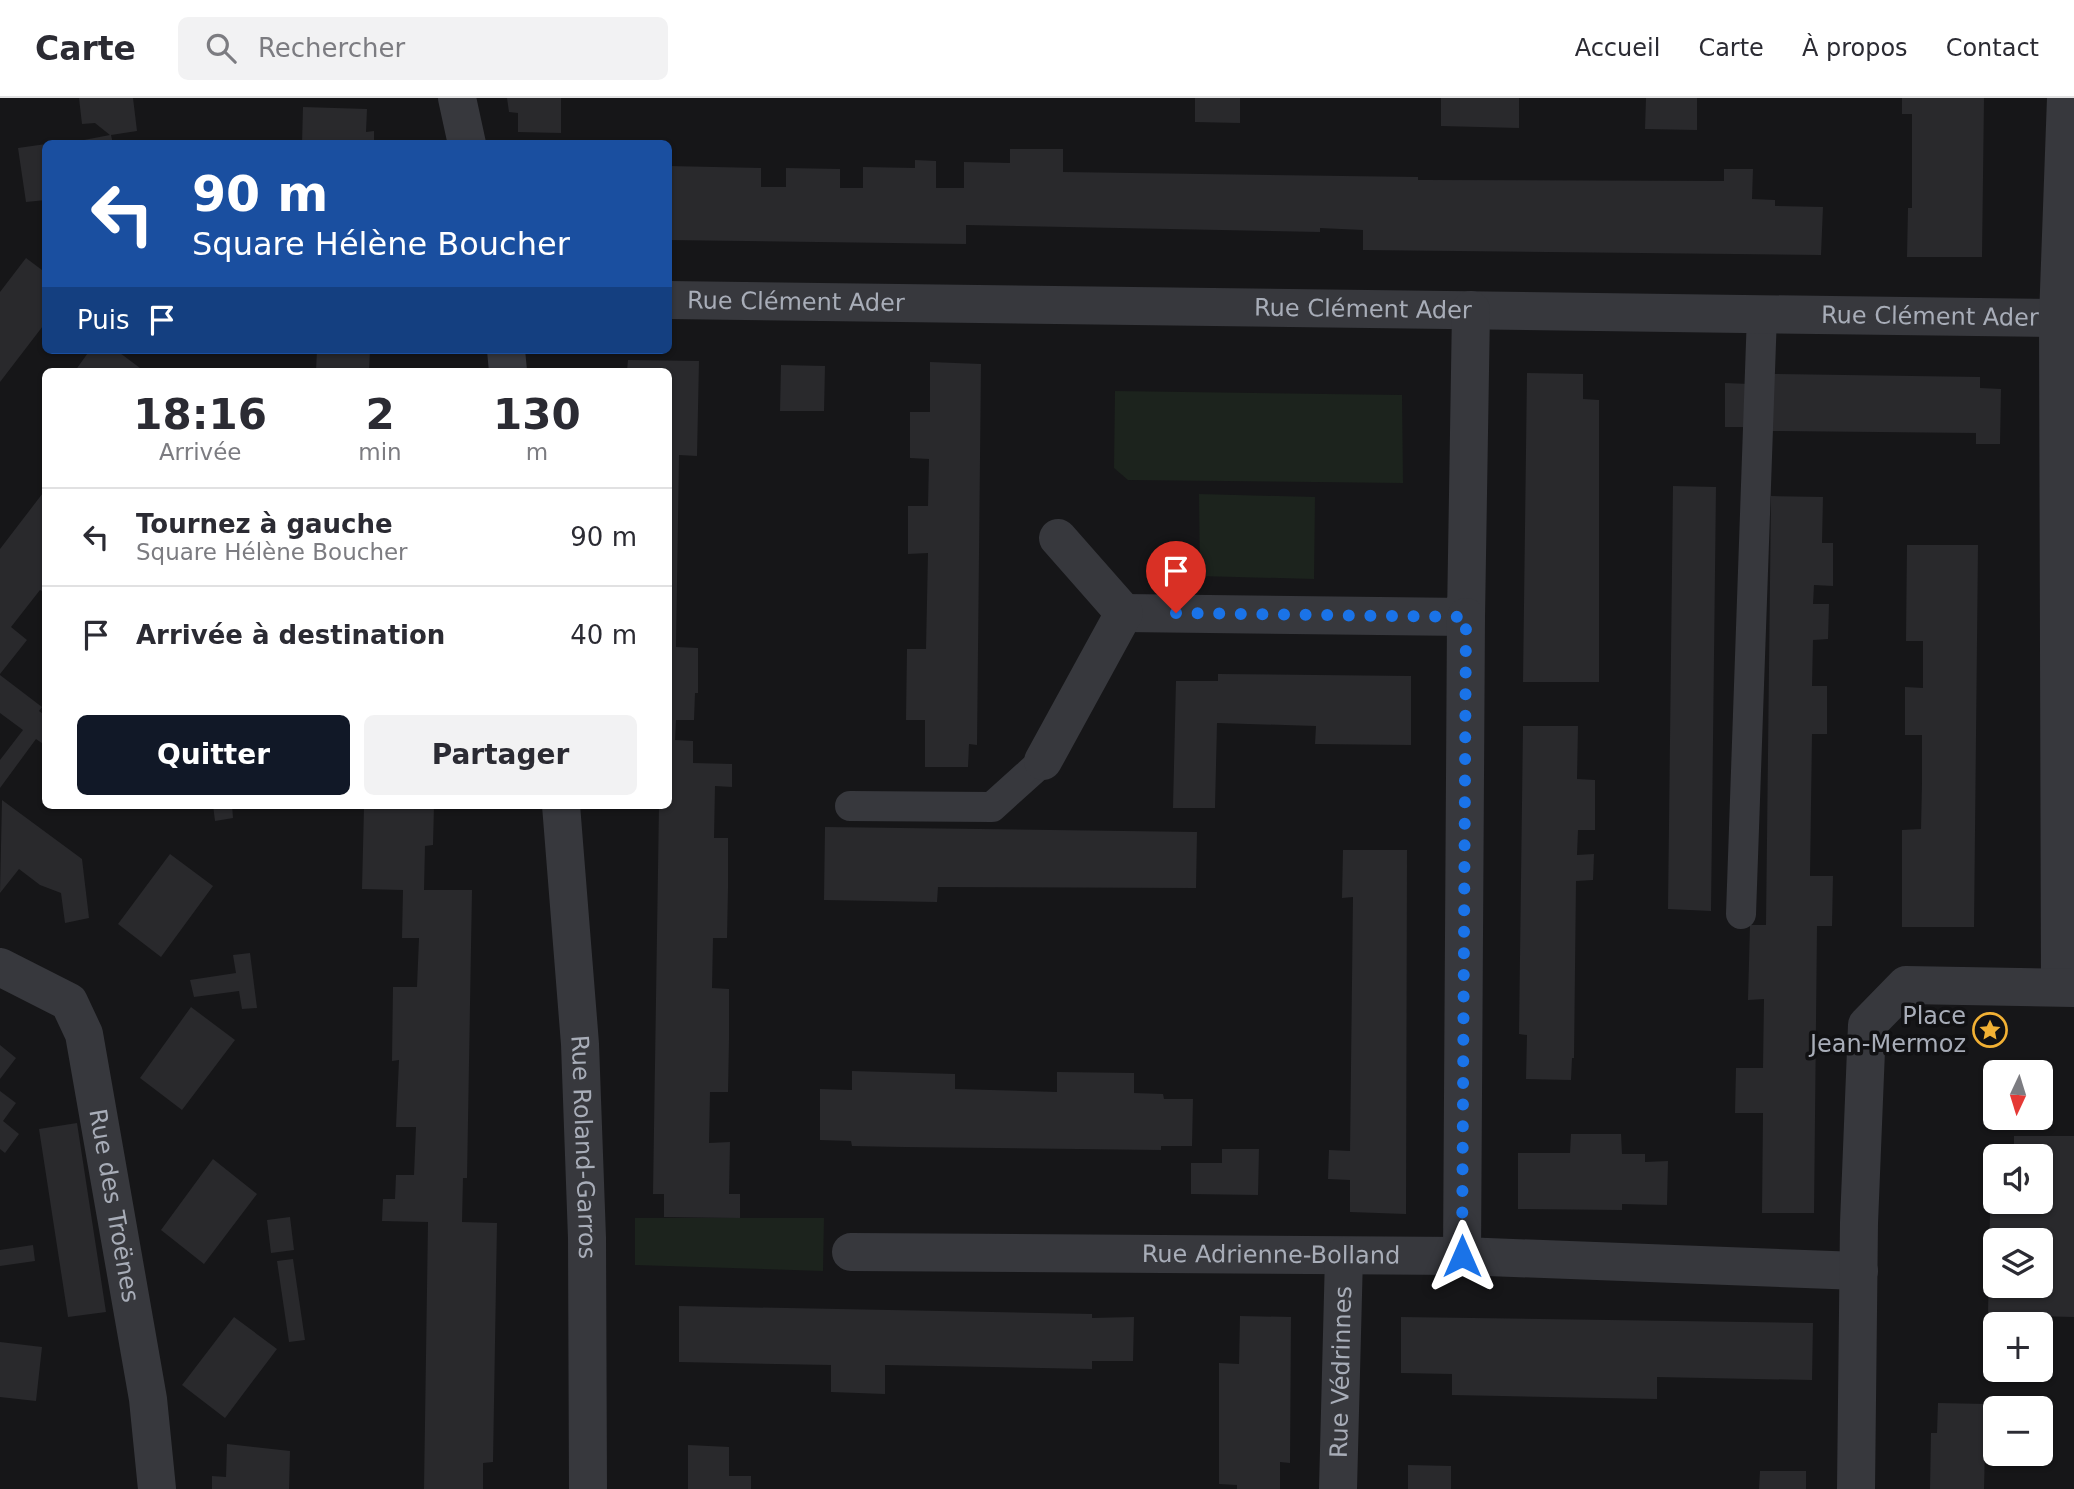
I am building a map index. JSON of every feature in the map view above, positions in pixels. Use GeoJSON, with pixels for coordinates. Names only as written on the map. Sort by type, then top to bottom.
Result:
{"type":"FeatureCollection","features":[{"type":"Feature","properties":{"kind":"street"},"geometry":{"type":"LineString","coordinates":[[457,98],[466,140]]}},
{"type":"Feature","properties":{"kind":"street"},"geometry":{"type":"LineString","coordinates":[[1856,1489],[1859,1271],[1867,1024],[1906,985],[2067,988],[2058,318],[2066,98]]}},
{"type":"Feature","properties":{"kind":"street","name":"Rue Clément Ader"},"geometry":{"type":"LineString","coordinates":[[672,300],[2058,318]]}},
{"type":"Feature","properties":{"kind":"street"},"geometry":{"type":"LineString","coordinates":[[1462,1256],[1471,310]]}},
{"type":"Feature","properties":{"kind":"street"},"geometry":{"type":"LineString","coordinates":[[1058,538],[1124,613],[1466,617]]}},
{"type":"Feature","properties":{"kind":"street"},"geometry":{"type":"LineString","coordinates":[[1043,761],[1124,613]]}},
{"type":"Feature","properties":{"kind":"street","name":"Rue Roland-Garros"},"geometry":{"type":"LineString","coordinates":[[561,809],[580,1044],[587,1238],[588,1489]]}},
{"type":"Feature","properties":{"kind":"street","name":"Rue des Troënes"},"geometry":{"type":"LineString","coordinates":[[0,967],[69,1002],[84,1034],[148,1398],[157,1489]]}},
{"type":"Feature","properties":{"kind":"street","name":"Rue Adrienne-Bolland"},"geometry":{"type":"LineString","coordinates":[[851,1252],[1462,1256],[1859,1271]]}},
{"type":"Feature","properties":{"kind":"street","name":"Rue Védrinnes"},"geometry":{"type":"LineString","coordinates":[[1338,1489],[1344,1256]]}},
{"type":"Feature","properties":{"kind":"lane"},"geometry":{"type":"LineString","coordinates":[[1741,914],[1762,314]]}},
{"type":"Feature","properties":{"kind":"lane"},"geometry":{"type":"LineString","coordinates":[[850,806],[992,807],[1043,761]]}},
{"type":"Feature","properties":{"kind":"shaded area"},"geometry":{"type":"Polygon","coordinates":[[[1115,391],[1402,395],[1403,483],[1128,480],[1114,468],[1115,391]]]}},
{"type":"Feature","properties":{"kind":"shaded area"},"geometry":{"type":"Polygon","coordinates":[[[1199,494],[1315,497],[1314,579],[1200,576],[1199,494]]]}},
{"type":"Feature","properties":{"kind":"shaded area"},"geometry":{"type":"Polygon","coordinates":[[[635,1218],[824,1218],[823,1271],[635,1265],[635,1218]]]}},
{"type":"Feature","properties":{"kind":"building"},"geometry":{"type":"Polygon","coordinates":[[[79,98],[133,98],[137,131],[111,135],[112,140],[84,140],[110,135],[95,123],[82,124],[79,98]]]}},
{"type":"Feature","properties":{"kind":"building"},"geometry":{"type":"Polygon","coordinates":[[[507,98],[561,98],[561,133],[518,132],[518,113],[509,112],[507,98]]]}},
{"type":"Feature","properties":{"kind":"building"},"geometry":{"type":"Polygon","coordinates":[[[1195,98],[1240,98],[1240,123],[1195,122],[1195,98]]]}},
{"type":"Feature","properties":{"kind":"building"},"geometry":{"type":"Polygon","coordinates":[[[1441,98],[1519,98],[1519,128],[1441,126],[1441,98]]]}},
{"type":"Feature","properties":{"kind":"building"},"geometry":{"type":"Polygon","coordinates":[[[1646,98],[1697,98],[1697,130],[1645,129],[1646,98]]]}},
{"type":"Feature","properties":{"kind":"building"},"geometry":{"type":"Polygon","coordinates":[[[1902,98],[1984,98],[1982,257],[1907,257],[1908,208],[1912,208],[1912,114],[1902,114],[1902,98]]]}},
{"type":"Feature","properties":{"kind":"building"},"geometry":{"type":"Polygon","coordinates":[[[303,107],[367,109],[366,132],[374,131],[374,140],[302,140],[303,107]]]}},
{"type":"Feature","properties":{"kind":"building"},"geometry":{"type":"Polygon","coordinates":[[[42,145],[42,200],[26,202],[18,148],[42,145]]]}},
{"type":"Feature","properties":{"kind":"building"},"geometry":{"type":"Polygon","coordinates":[[[1010,149],[1063,149],[1063,172],[1418,177],[1418,180],[1724,181],[1724,169],[1753,169],[1752,199],[1775,200],[1775,206],[1823,207],[1821,255],[1363,250],[1363,230],[1320,228],[1320,232],[966,225],[966,244],[672,240],[672,166],[761,168],[761,187],[786,187],[786,168],[840,169],[840,188],[863,188],[863,167],[915,168],[915,160],[936,161],[936,188],[964,188],[964,162],[1010,163],[1010,149]]]}},
{"type":"Feature","properties":{"kind":"building"},"geometry":{"type":"Polygon","coordinates":[[[26,258],[42,270],[42,327],[0,382],[0,292],[26,258]]]}},
{"type":"Feature","properties":{"kind":"building"},"geometry":{"type":"Polygon","coordinates":[[[87,354],[121,354],[140,368],[77,368],[87,354]]]}},
{"type":"Feature","properties":{"kind":"building"},"geometry":{"type":"Polygon","coordinates":[[[317,354],[370,354],[369,368],[316,368],[317,354]]]}},
{"type":"Feature","properties":{"kind":"building"},"geometry":{"type":"Polygon","coordinates":[[[628,360],[699,361],[697,456],[679,455],[676,647],[698,648],[698,693],[695,693],[694,720],[676,720],[675,740],[693,741],[693,763],[732,764],[732,787],[715,786],[714,838],[728,838],[728,888],[727,938],[713,938],[712,988],[729,989],[728,1092],[710,1092],[709,1143],[730,1142],[729,1194],[740,1194],[740,1218],[664,1217],[664,1194],[653,1194],[659,809],[672,809],[672,368],[627,368],[628,360]]]}},
{"type":"Feature","properties":{"kind":"building"},"geometry":{"type":"Polygon","coordinates":[[[930,362],[981,364],[977,745],[969,744],[968,767],[925,767],[925,720],[906,720],[907,649],[926,649],[928,553],[908,554],[908,506],[928,506],[929,459],[910,458],[910,412],[930,412],[930,362]]]}},
{"type":"Feature","properties":{"kind":"building"},"geometry":{"type":"Polygon","coordinates":[[[781,365],[825,366],[824,411],[780,411],[781,365]]]}},
{"type":"Feature","properties":{"kind":"building"},"geometry":{"type":"Polygon","coordinates":[[[1527,373],[1583,374],[1583,399],[1599,400],[1599,682],[1523,682],[1527,373]]]}},
{"type":"Feature","properties":{"kind":"building"},"geometry":{"type":"Polygon","coordinates":[[[1773,374],[1980,377],[1980,388],[2001,389],[2000,444],[1976,444],[1976,433],[1771,431],[1773,374]]]}},
{"type":"Feature","properties":{"kind":"building"},"geometry":{"type":"Polygon","coordinates":[[[1725,383],[1749,384],[1749,427],[1725,427],[1725,383]]]}},
{"type":"Feature","properties":{"kind":"building"},"geometry":{"type":"Polygon","coordinates":[[[1673,486],[1716,487],[1711,911],[1668,909],[1673,486]]]}},
{"type":"Feature","properties":{"kind":"building"},"geometry":{"type":"Polygon","coordinates":[[[42,494],[42,591],[40,590],[11,627],[27,640],[0,674],[0,549],[42,494]]]}},
{"type":"Feature","properties":{"kind":"building"},"geometry":{"type":"Polygon","coordinates":[[[1771,496],[1823,497],[1822,543],[1833,543],[1833,586],[1814,585],[1813,604],[1829,604],[1828,639],[1813,640],[1812,686],[1827,686],[1827,734],[1812,734],[1810,876],[1833,876],[1832,926],[1817,926],[1814,1213],[1762,1213],[1763,1113],[1735,1113],[1736,1068],[1763,1068],[1764,999],[1748,1000],[1750,925],[1766,925],[1771,496]]]}},
{"type":"Feature","properties":{"kind":"building"},"geometry":{"type":"Polygon","coordinates":[[[1907,545],[1978,545],[1974,927],[1902,927],[1902,830],[1921,829],[1922,783],[1922,735],[1905,735],[1905,687],[1923,688],[1923,641],[1906,641],[1907,545]]]}},
{"type":"Feature","properties":{"kind":"building"},"geometry":{"type":"Polygon","coordinates":[[[1218,674],[1411,676],[1411,745],[1315,744],[1316,726],[1217,723],[1215,808],[1173,808],[1176,681],[1218,681],[1218,674]]]}},
{"type":"Feature","properties":{"kind":"building"},"geometry":{"type":"Polygon","coordinates":[[[0,675],[42,707],[39,711],[42,713],[42,743],[36,739],[0,788],[0,760],[23,730],[0,713],[0,675]]]}},
{"type":"Feature","properties":{"kind":"building"},"geometry":{"type":"Polygon","coordinates":[[[1523,726],[1578,726],[1577,779],[1595,780],[1595,830],[1578,830],[1577,855],[1594,854],[1593,880],[1576,881],[1574,1058],[1571,1080],[1526,1079],[1527,1035],[1519,1034],[1523,726]]]}},
{"type":"Feature","properties":{"kind":"building"},"geometry":{"type":"Polygon","coordinates":[[[2,800],[82,859],[89,918],[65,923],[61,893],[40,885],[19,869],[0,893],[2,800]]]}},
{"type":"Feature","properties":{"kind":"building"},"geometry":{"type":"Polygon","coordinates":[[[214,809],[232,809],[233,818],[215,821],[214,809]]]}},
{"type":"Feature","properties":{"kind":"building"},"geometry":{"type":"Polygon","coordinates":[[[364,809],[434,809],[433,845],[425,846],[424,890],[472,890],[467,1178],[463,1178],[462,1222],[497,1223],[493,1462],[483,1463],[483,1489],[424,1489],[428,1222],[382,1221],[383,1199],[395,1199],[396,1175],[414,1175],[416,1127],[396,1127],[399,1060],[392,1061],[393,987],[417,987],[419,938],[402,938],[403,890],[362,889],[364,809]]]}},
{"type":"Feature","properties":{"kind":"building"},"geometry":{"type":"Polygon","coordinates":[[[825,827],[1197,832],[1196,888],[938,887],[937,902],[824,900],[825,827]]]}},
{"type":"Feature","properties":{"kind":"building"},"geometry":{"type":"Polygon","coordinates":[[[1343,850],[1407,850],[1406,1214],[1350,1212],[1350,1180],[1328,1179],[1329,1150],[1350,1151],[1353,897],[1342,898],[1343,850]]]}},
{"type":"Feature","properties":{"kind":"building"},"geometry":{"type":"Polygon","coordinates":[[[170,854],[213,886],[161,957],[118,924],[170,854]]]}},
{"type":"Feature","properties":{"kind":"building"},"geometry":{"type":"Polygon","coordinates":[[[250,953],[257,1008],[242,1009],[239,991],[194,997],[190,980],[236,973],[233,955],[250,953]]]}},
{"type":"Feature","properties":{"kind":"building"},"geometry":{"type":"Polygon","coordinates":[[[191,1007],[235,1040],[182,1110],[140,1078],[191,1007]]]}},
{"type":"Feature","properties":{"kind":"building"},"geometry":{"type":"Polygon","coordinates":[[[0,1045],[16,1058],[0,1079],[0,1045]]]}},
{"type":"Feature","properties":{"kind":"building"},"geometry":{"type":"Polygon","coordinates":[[[852,1071],[955,1074],[955,1089],[1057,1092],[1057,1072],[1134,1073],[1134,1093],[1163,1094],[1164,1099],[1193,1099],[1192,1146],[1161,1146],[1161,1150],[904,1147],[852,1146],[851,1141],[820,1140],[820,1089],[852,1090],[852,1071]]]}},
{"type":"Feature","properties":{"kind":"building"},"geometry":{"type":"Polygon","coordinates":[[[0,1091],[16,1103],[3,1121],[19,1134],[5,1153],[0,1149],[0,1091]]]}},
{"type":"Feature","properties":{"kind":"building"},"geometry":{"type":"Polygon","coordinates":[[[77,1123],[106,1312],[68,1317],[39,1129],[77,1123]]]}},
{"type":"Feature","properties":{"kind":"building"},"geometry":{"type":"Polygon","coordinates":[[[1571,1134],[1621,1134],[1622,1154],[1645,1154],[1645,1162],[1668,1161],[1667,1205],[1622,1204],[1622,1210],[1518,1209],[1518,1153],[1570,1153],[1571,1134]]]}},
{"type":"Feature","properties":{"kind":"building"},"geometry":{"type":"Polygon","coordinates":[[[2014,1136],[2074,1136],[2074,1317],[2053,1317],[2053,1312],[1988,1312],[1988,1298],[2053,1298],[2053,1228],[1990,1228],[1990,1214],[2053,1214],[2053,1144],[2014,1144],[2014,1136]]]}},
{"type":"Feature","properties":{"kind":"building"},"geometry":{"type":"Polygon","coordinates":[[[1222,1149],[1259,1149],[1258,1195],[1191,1194],[1191,1163],[1222,1163],[1222,1149]]]}},
{"type":"Feature","properties":{"kind":"building"},"geometry":{"type":"Polygon","coordinates":[[[213,1159],[257,1194],[204,1264],[161,1230],[213,1159]]]}},
{"type":"Feature","properties":{"kind":"building"},"geometry":{"type":"Polygon","coordinates":[[[290,1217],[294,1250],[271,1253],[267,1220],[290,1217]]]}},
{"type":"Feature","properties":{"kind":"building"},"geometry":{"type":"Polygon","coordinates":[[[33,1245],[35,1261],[0,1266],[0,1250],[33,1245]]]}},
{"type":"Feature","properties":{"kind":"building"},"geometry":{"type":"Polygon","coordinates":[[[293,1259],[305,1340],[289,1342],[277,1261],[293,1259]]]}},
{"type":"Feature","properties":{"kind":"building"},"geometry":{"type":"Polygon","coordinates":[[[679,1306],[1134,1317],[1133,1361],[1092,1361],[1092,1369],[885,1365],[885,1394],[831,1392],[831,1365],[679,1362],[679,1306]]]}},
{"type":"Feature","properties":{"kind":"building"},"geometry":{"type":"Polygon","coordinates":[[[1240,1316],[1291,1317],[1290,1463],[1280,1462],[1280,1489],[1237,1489],[1237,1485],[1219,1484],[1219,1363],[1239,1364],[1240,1316]]]}},
{"type":"Feature","properties":{"kind":"building"},"geometry":{"type":"Polygon","coordinates":[[[234,1317],[277,1349],[225,1418],[182,1385],[234,1317]]]}},
{"type":"Feature","properties":{"kind":"building"},"geometry":{"type":"Polygon","coordinates":[[[1401,1317],[1813,1323],[1812,1380],[1657,1377],[1657,1399],[1452,1395],[1452,1374],[1401,1373],[1401,1317]]]}},
{"type":"Feature","properties":{"kind":"building"},"geometry":{"type":"Polygon","coordinates":[[[0,1342],[42,1347],[36,1401],[0,1397],[0,1342]]]}},
{"type":"Feature","properties":{"kind":"building"},"geometry":{"type":"Polygon","coordinates":[[[1938,1403],[1983,1404],[1984,1489],[1930,1489],[1931,1433],[1937,1433],[1938,1403]]]}},
{"type":"Feature","properties":{"kind":"building"},"geometry":{"type":"Polygon","coordinates":[[[227,1444],[290,1451],[289,1489],[212,1489],[212,1476],[226,1477],[227,1444]]]}},
{"type":"Feature","properties":{"kind":"building"},"geometry":{"type":"Polygon","coordinates":[[[688,1445],[729,1447],[729,1476],[751,1476],[751,1489],[688,1489],[688,1445]]]}},
{"type":"Feature","properties":{"kind":"building"},"geometry":{"type":"Polygon","coordinates":[[[1408,1465],[1451,1466],[1451,1489],[1408,1489],[1408,1465]]]}},
{"type":"Feature","properties":{"kind":"building"},"geometry":{"type":"Polygon","coordinates":[[[1760,1471],[1806,1471],[1806,1489],[1759,1489],[1760,1471]]]}},
{"type":"Feature","properties":{"kind":"place","name":"Place Jean-Mermoz"},"geometry":{"type":"Point","coordinates":[1990,1030]}},
{"type":"Feature","properties":{"kind":"route"},"geometry":{"type":"LineString","coordinates":[[1176,613],[1466,617],[1462,1256]]}}]}
